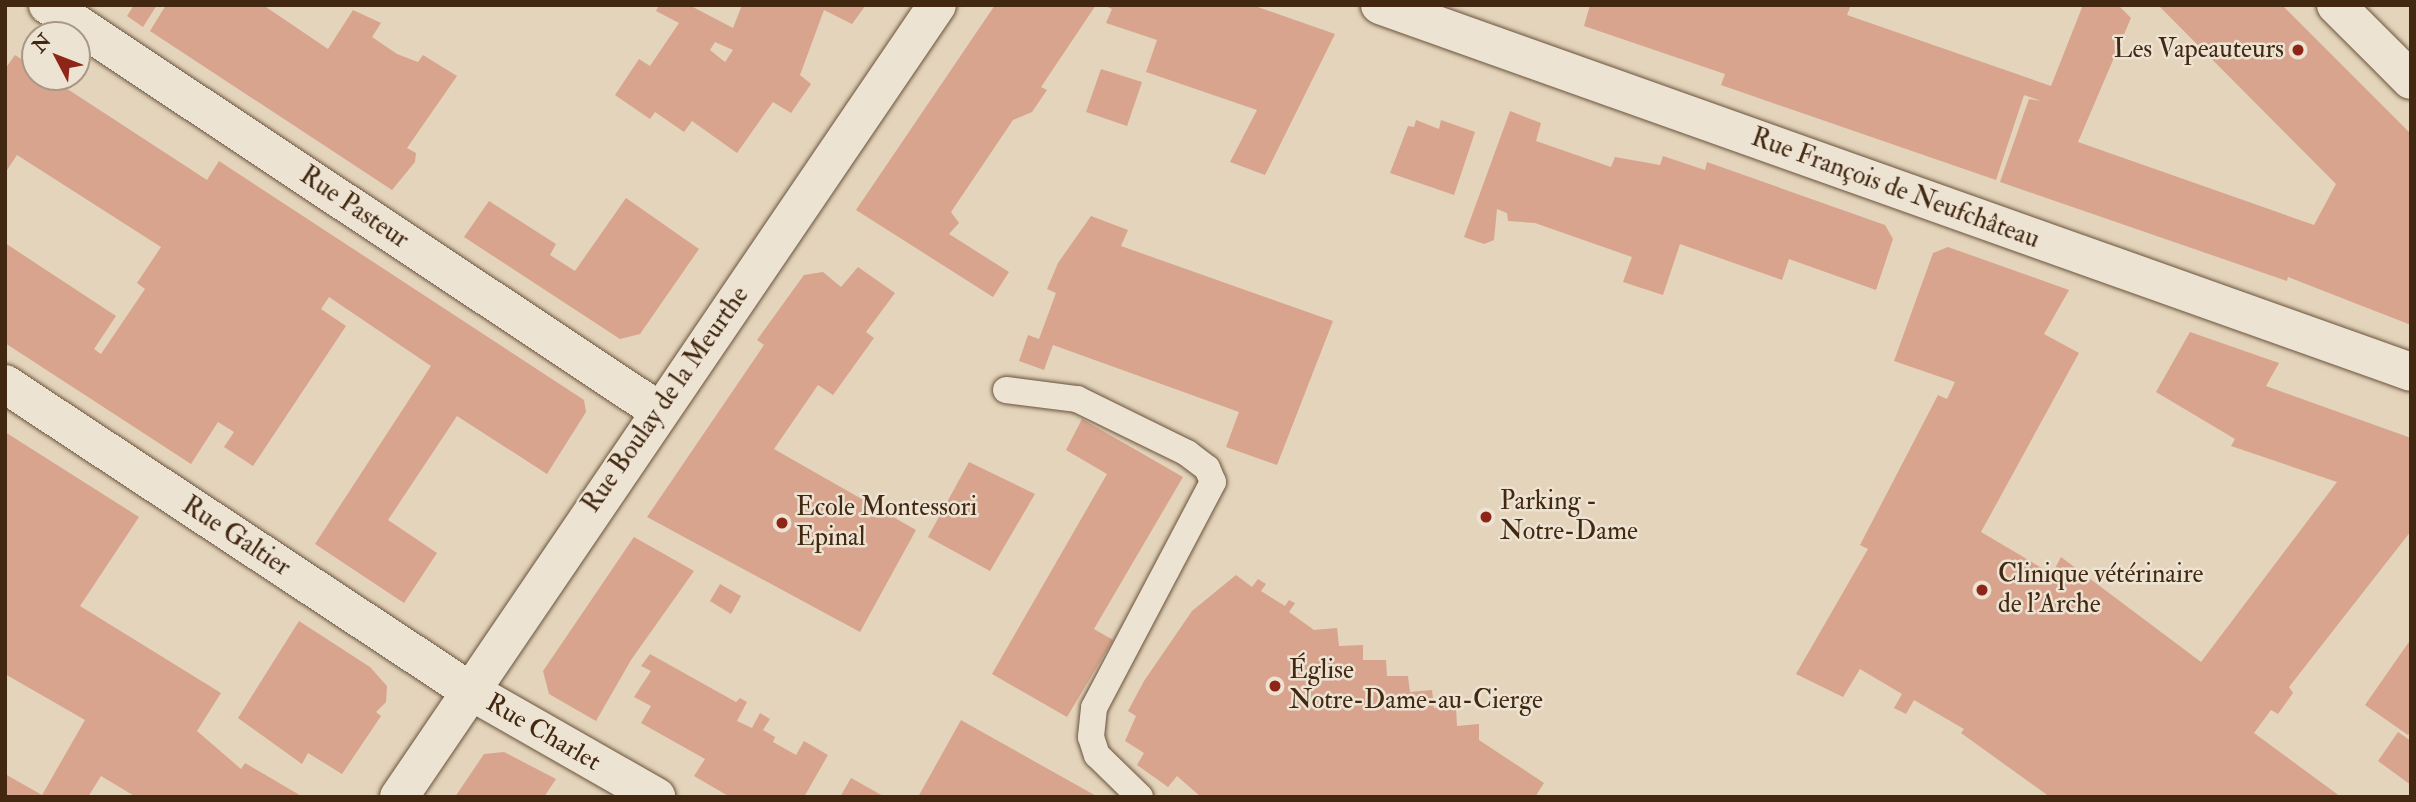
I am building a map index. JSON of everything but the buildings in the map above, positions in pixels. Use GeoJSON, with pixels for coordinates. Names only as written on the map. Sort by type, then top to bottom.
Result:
{"type":"FeatureCollection","features":[{"type":"Feature","properties":{"kind":"street","name":"Rue Pasteur"},"geometry":{"type":"LineString","coordinates":[[48,5],[659,411]]}},
{"type":"Feature","properties":{"kind":"street","name":"Rue Boulay de la Meurthe"},"geometry":{"type":"LineString","coordinates":[[399,797],[467,690],[937,5]]}},
{"type":"Feature","properties":{"kind":"street","name":"Rue François de Neufchâteau"},"geometry":{"type":"LineString","coordinates":[[1380,5],[2411,372]]}},
{"type":"Feature","properties":{"kind":"street"},"geometry":{"type":"LineString","coordinates":[[2336,5],[2411,80]]}},
{"type":"Feature","properties":{"kind":"street","name":"Rue Galtier"},"geometry":{"type":"LineString","coordinates":[[5,384],[467,690]]}},
{"type":"Feature","properties":{"kind":"street","name":"Rue Charlet"},"geometry":{"type":"LineString","coordinates":[[467,690],[656,797]]}},
{"type":"Feature","properties":{"kind":"lane"},"geometry":{"type":"LineString","coordinates":[[1006,390],[1077,399],[1187,453],[1207,468],[1213,482],[1094,708],[1091,737],[1097,755],[1140,797]]}},
{"type":"Feature","properties":{"kind":"place","name":"Les Vapeauteurs"},"geometry":{"type":"Point","coordinates":[2298,50]}},
{"type":"Feature","properties":{"kind":"place","name":"Parking - Notre-Dame"},"geometry":{"type":"Point","coordinates":[1486,517]}},
{"type":"Feature","properties":{"kind":"place","name":"Ecole Montessori Epinal"},"geometry":{"type":"Point","coordinates":[782,523]}},
{"type":"Feature","properties":{"kind":"place","name":"Clinique vétérinaire de l'Arche"},"geometry":{"type":"Point","coordinates":[1982,590]}},
{"type":"Feature","properties":{"kind":"place","name":"Église Notre-Dame-au-Cierge"},"geometry":{"type":"Point","coordinates":[1275,686]}}]}
